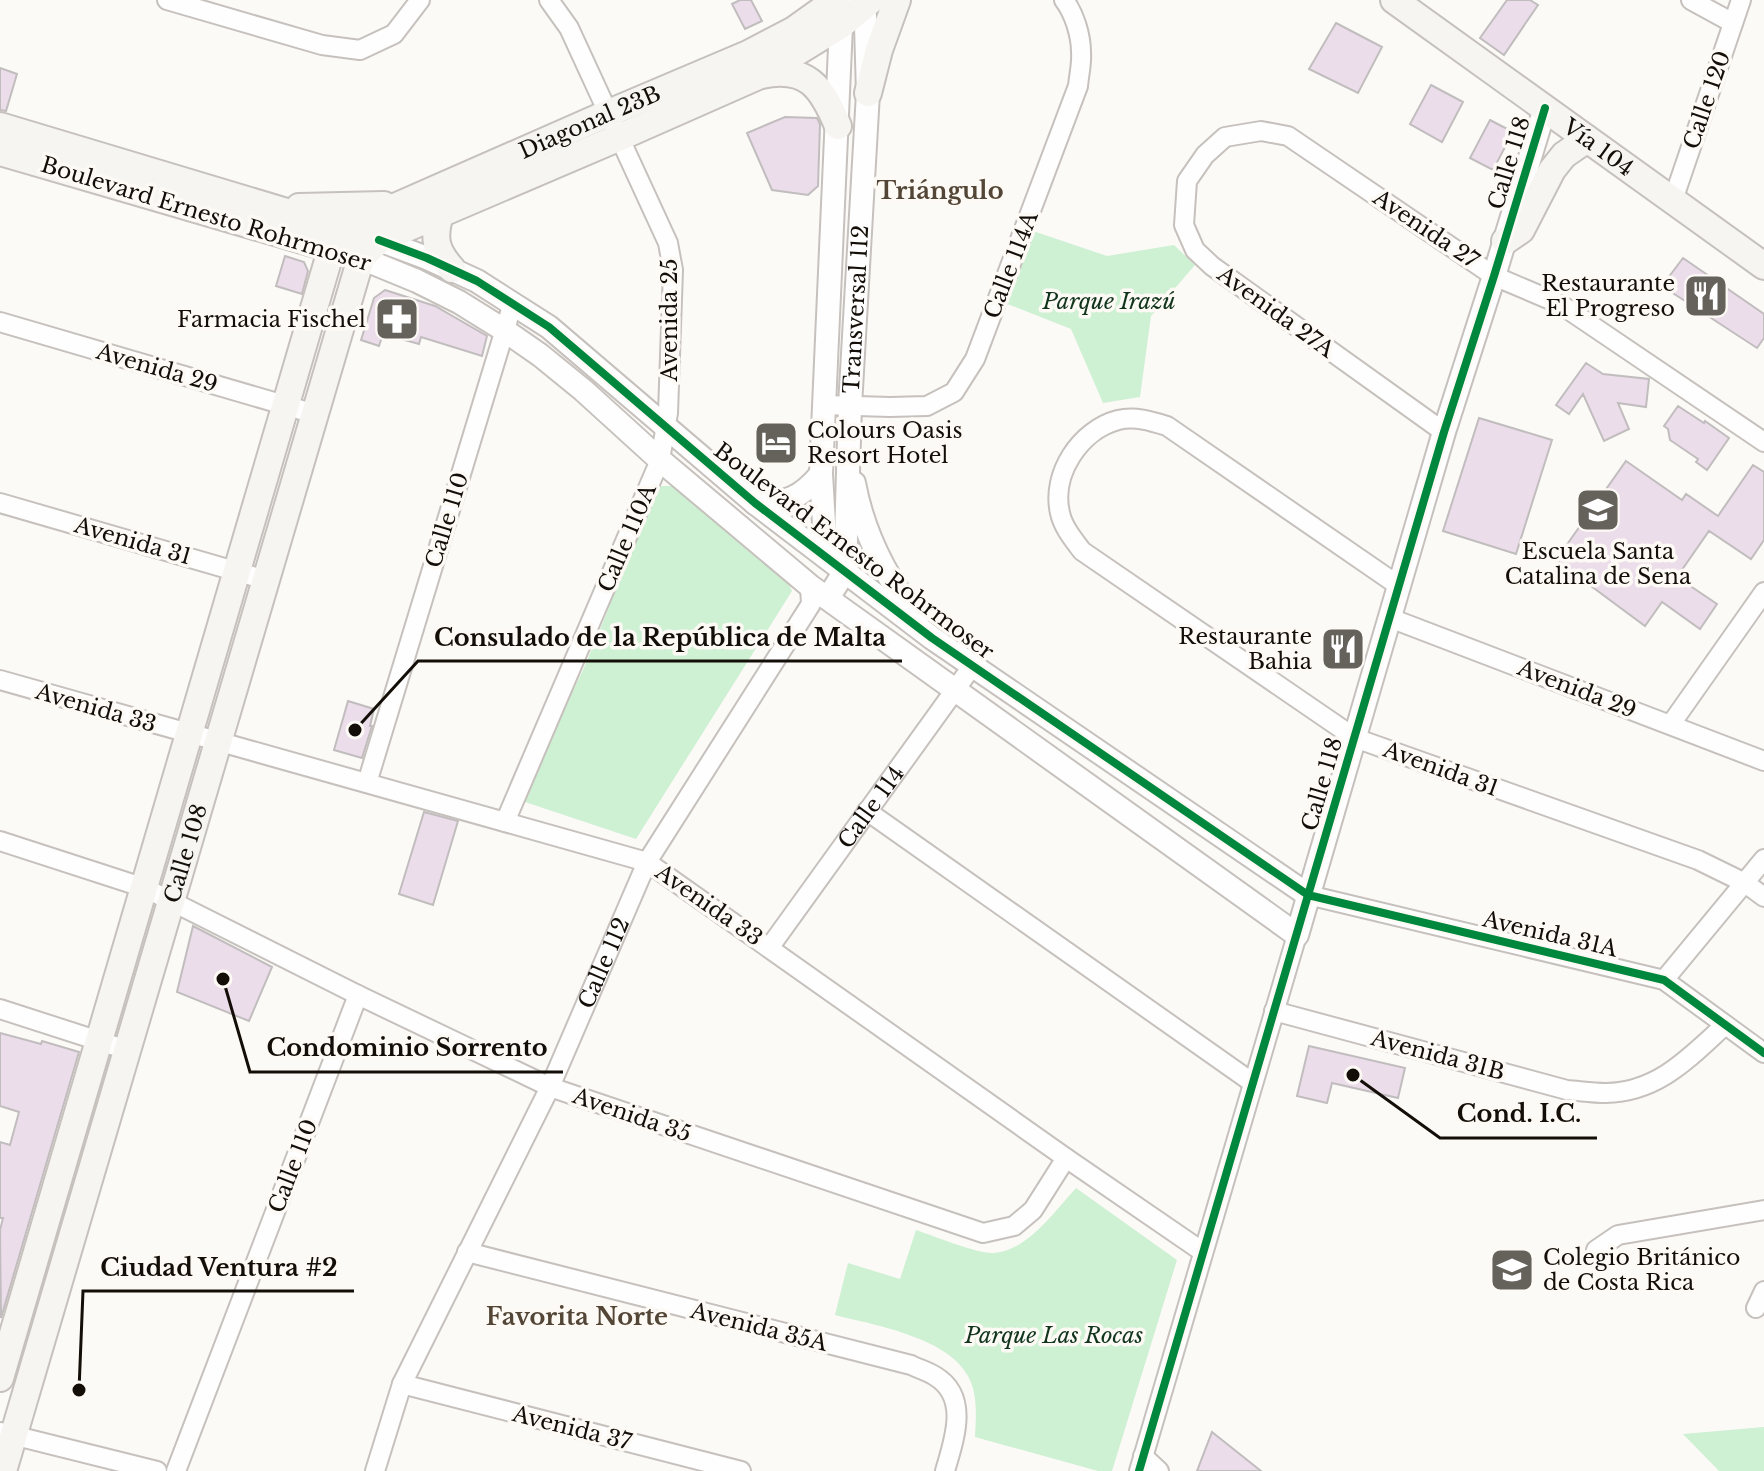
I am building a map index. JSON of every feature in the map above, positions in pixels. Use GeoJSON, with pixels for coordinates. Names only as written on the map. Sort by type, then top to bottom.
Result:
{"type":"FeatureCollection","features":[{"type":"Feature","properties":{"kind":"main road"},"geometry":{"type":"LineString","coordinates":[[868,93],[897,0]]}},
{"type":"Feature","properties":{"kind":"main road","name":"Vía 104"},"geometry":{"type":"LineString","coordinates":[[1394,0],[1764,266]]}},
{"type":"Feature","properties":{"kind":"main road"},"geometry":{"type":"LineString","coordinates":[[832,8],[865,2]]}},
{"type":"Feature","properties":{"kind":"main road","name":"Diagonal 23B"},"geometry":{"type":"LineString","coordinates":[[339,238],[403,204],[748,54],[832,8]]}},
{"type":"Feature","properties":{"kind":"main road","name":"Diagonal 23B"},"geometry":{"type":"LineString","coordinates":[[370,249],[440,214],[758,76],[832,8]]}},
{"type":"Feature","properties":{"kind":"main road"},"geometry":{"type":"LineString","coordinates":[[758,76],[779,71],[801,76],[819,88],[838,126]]}},
{"type":"Feature","properties":{"kind":"main road","name":"Boulevard Ernesto Rohrmoser"},"geometry":{"type":"LineString","coordinates":[[0,126],[270,207],[370,249]]}},
{"type":"Feature","properties":{"kind":"main road"},"geometry":{"type":"LineString","coordinates":[[1505,241],[1521,230],[1552,170],[1564,155],[1587,139]]}},
{"type":"Feature","properties":{"kind":"main road","name":"Boulevard Ernesto Rohrmoser"},"geometry":{"type":"LineString","coordinates":[[0,152],[339,238]]}},
{"type":"Feature","properties":{"kind":"main road"},"geometry":{"type":"LineString","coordinates":[[270,207],[403,204]]}},
{"type":"Feature","properties":{"kind":"main road"},"geometry":{"type":"LineString","coordinates":[[440,214],[436,244],[442,258],[452,269]]}},
{"type":"Feature","properties":{"kind":"main road","name":"Calle 108"},"geometry":{"type":"LineString","coordinates":[[0,1378],[286,406],[339,238]]}},
{"type":"Feature","properties":{"kind":"main road","name":"Calle 108"},"geometry":{"type":"LineString","coordinates":[[3,1471],[6,1434],[127,1050],[315,414],[370,249]]}},
{"type":"Feature","properties":{"kind":"street"},"geometry":{"type":"LineString","coordinates":[[167,0],[322,45],[360,50],[394,34],[420,0]]}},
{"type":"Feature","properties":{"kind":"street","name":"Avenida 25"},"geometry":{"type":"LineString","coordinates":[[549,0],[569,28],[668,243],[673,270],[665,428]]}},
{"type":"Feature","properties":{"kind":"street"},"geometry":{"type":"LineString","coordinates":[[1691,0],[1733,23]]}},
{"type":"Feature","properties":{"kind":"street","name":"Calle 120"},"geometry":{"type":"LineString","coordinates":[[1673,200],[1741,0]]}},
{"type":"Feature","properties":{"kind":"street","name":"Transversal 112"},"geometry":{"type":"LineString","coordinates":[[845,571],[848,447],[868,93],[865,2]]}},
{"type":"Feature","properties":{"kind":"street","name":"Calle 114A"},"geometry":{"type":"LineString","coordinates":[[824,405],[927,406],[954,392],[975,359],[1078,86],[1081,50],[1066,3]]}},
{"type":"Feature","properties":{"kind":"street","name":"Transversal 112"},"geometry":{"type":"LineString","coordinates":[[826,557],[821,474],[838,126],[832,8]]}},
{"type":"Feature","properties":{"kind":"street","name":"Calle 118"},"geometry":{"type":"LineString","coordinates":[[1141,1463],[1444,432],[1545,108]]}},
{"type":"Feature","properties":{"kind":"street","name":"Avenida 27"},"geometry":{"type":"LineString","coordinates":[[1205,155],[1225,137],[1261,131],[1288,136],[1494,276],[1560,304],[1764,442]]}},
{"type":"Feature","properties":{"kind":"street","name":"Avenida 27A"},"geometry":{"type":"LineString","coordinates":[[1205,155],[1187,181],[1184,225],[1195,250],[1212,266],[1444,432]]}},
{"type":"Feature","properties":{"kind":"street","name":"Boulevard Ernesto Rohrmoser"},"geometry":{"type":"LineString","coordinates":[[370,249],[427,258],[477,281],[549,327],[755,503],[932,638],[1308,895]]}},
{"type":"Feature","properties":{"kind":"street","name":"Boulevard Ernesto Rohrmoser"},"geometry":{"type":"LineString","coordinates":[[370,249],[540,355],[816,596],[955,688],[1297,935]]}},
{"type":"Feature","properties":{"kind":"street","name":"Calle 110"},"geometry":{"type":"LineString","coordinates":[[367,783],[513,303]]}},
{"type":"Feature","properties":{"kind":"street","name":"Avenida 29"},"geometry":{"type":"LineString","coordinates":[[0,322],[315,414]]}},
{"type":"Feature","properties":{"kind":"street","name":"Avenida 31"},"geometry":{"type":"LineString","coordinates":[[1399,586],[1167,426],[1143,419],[1118,420],[1078,444],[1067,462],[1058,488],[1060,513],[1068,532],[1082,551],[1355,738],[1698,860],[1745,883],[1764,897]]}},
{"type":"Feature","properties":{"kind":"street","name":"Calle 110A"},"geometry":{"type":"LineString","coordinates":[[505,822],[660,460],[665,428]]}},
{"type":"Feature","properties":{"kind":"street"},"geometry":{"type":"LineString","coordinates":[[848,447],[855,489],[884,568],[932,638]]}},
{"type":"Feature","properties":{"kind":"street"},"geometry":{"type":"LineString","coordinates":[[755,503],[774,504],[792,499],[809,489],[821,474]]}},
{"type":"Feature","properties":{"kind":"street","name":"Avenida 31"},"geometry":{"type":"LineString","coordinates":[[0,503],[266,580]]}},
{"type":"Feature","properties":{"kind":"street","name":"Calle 112"},"geometry":{"type":"LineString","coordinates":[[816,596],[826,557]]}},
{"type":"Feature","properties":{"kind":"street","name":"Calle 112"},"geometry":{"type":"LineString","coordinates":[[375,1471],[402,1384],[550,1087],[647,862],[816,596],[845,571]]}},
{"type":"Feature","properties":{"kind":"street"},"geometry":{"type":"LineString","coordinates":[[1671,724],[1764,592]]}},
{"type":"Feature","properties":{"kind":"street","name":"Avenida 29"},"geometry":{"type":"LineString","coordinates":[[1390,618],[1764,761]]}},
{"type":"Feature","properties":{"kind":"street","name":"Calle 114"},"geometry":{"type":"LineString","coordinates":[[769,948],[973,665]]}},
{"type":"Feature","properties":{"kind":"street","name":"Avenida 33"},"geometry":{"type":"LineString","coordinates":[[0,680],[647,862],[1203,1252]]}},
{"type":"Feature","properties":{"kind":"street"},"geometry":{"type":"LineString","coordinates":[[867,811],[1253,1083]]}},
{"type":"Feature","properties":{"kind":"street","name":"Avenida 35"},"geometry":{"type":"LineString","coordinates":[[0,841],[145,888],[550,1087],[983,1233],[1014,1226],[1033,1210],[1066,1158]]}},
{"type":"Feature","properties":{"kind":"street"},"geometry":{"type":"LineString","coordinates":[[1664,980],[1764,859]]}},
{"type":"Feature","properties":{"kind":"street","name":"Avenida 31A"},"geometry":{"type":"LineString","coordinates":[[1308,895],[1664,980],[1764,1053]]}},
{"type":"Feature","properties":{"kind":"street","name":"Calle 110"},"geometry":{"type":"LineString","coordinates":[[176,1471],[358,995]]}},
{"type":"Feature","properties":{"kind":"street"},"geometry":{"type":"LineString","coordinates":[[0,1009],[127,1050]]}},
{"type":"Feature","properties":{"kind":"street","name":"Avenida 31B"},"geometry":{"type":"LineString","coordinates":[[1274,1011],[1567,1090],[1607,1093],[1648,1085],[1683,1065],[1725,1025]]}},
{"type":"Feature","properties":{"kind":"street"},"geometry":{"type":"LineString","coordinates":[[1596,1250],[1618,1235],[1764,1210]]}},
{"type":"Feature","properties":{"kind":"street","name":"Avenida 35A"},"geometry":{"type":"LineString","coordinates":[[467,1252],[911,1365],[937,1377],[951,1392],[957,1411],[956,1434],[945,1471]]}},
{"type":"Feature","properties":{"kind":"street","name":"Avenida 37"},"geometry":{"type":"LineString","coordinates":[[402,1384],[741,1471]]}},
{"type":"Feature","properties":{"kind":"street"},"geometry":{"type":"LineString","coordinates":[[6,1434],[157,1471]]}},
{"type":"Feature","properties":{"kind":"street"},"geometry":{"type":"LineString","coordinates":[[1141,1463],[1159,1471]]}},
{"type":"Feature","properties":{"kind":"green space","name":"Parque Irazú"},"geometry":{"type":"Polygon","coordinates":[[[1030,230],[1107,256],[1174,245],[1195,265],[1151,316],[1140,397],[1103,403],[1071,329],[1005,303],[1030,230]]]}},
{"type":"Feature","properties":{"kind":"green space"},"geometry":{"type":"Polygon","coordinates":[[[659,486],[674,486],[788,582],[792,591],[636,839],[525,802],[522,794],[583,670],[659,486]]]}},
{"type":"Feature","properties":{"kind":"green space","name":"Parque Las Rocas"},"geometry":{"type":"Polygon","coordinates":[[[1076,1188],[1177,1260],[1112,1471],[1098,1471],[975,1437],[973,1390],[968,1376],[958,1363],[927,1342],[889,1328],[835,1315],[848,1263],[900,1279],[916,1230],[977,1251],[1006,1251],[1029,1238],[1076,1188]]]}},
{"type":"Feature","properties":{"kind":"green space"},"geometry":{"type":"Polygon","coordinates":[[[1764,1427],[1764,1471],[1719,1471],[1683,1434],[1764,1427]]]}},
{"type":"Feature","properties":{"kind":"building"},"geometry":{"type":"Polygon","coordinates":[[[751,0],[762,21],[745,29],[732,4],[751,0]]]}},
{"type":"Feature","properties":{"kind":"building"},"geometry":{"type":"Polygon","coordinates":[[[1507,0],[1530,0],[1538,5],[1504,55],[1480,38],[1507,0]]]}},
{"type":"Feature","properties":{"kind":"building"},"geometry":{"type":"Polygon","coordinates":[[[1336,23],[1382,47],[1358,93],[1309,69],[1336,23]]]}},
{"type":"Feature","properties":{"kind":"building"},"geometry":{"type":"Polygon","coordinates":[[[0,68],[17,74],[6,111],[0,110],[0,68]]]}},
{"type":"Feature","properties":{"kind":"building"},"geometry":{"type":"Polygon","coordinates":[[[1431,85],[1463,102],[1442,142],[1410,124],[1431,85]]]}},
{"type":"Feature","properties":{"kind":"building"},"geometry":{"type":"Polygon","coordinates":[[[785,117],[817,118],[820,124],[818,186],[808,195],[772,190],[747,133],[785,117]]]}},
{"type":"Feature","properties":{"kind":"building"},"geometry":{"type":"Polygon","coordinates":[[[1490,120],[1513,132],[1493,170],[1470,158],[1490,120]]]}},
{"type":"Feature","properties":{"kind":"building"},"geometry":{"type":"Polygon","coordinates":[[[285,256],[304,262],[308,271],[302,294],[276,286],[285,256]]]}},
{"type":"Feature","properties":{"kind":"building"},"geometry":{"type":"Polygon","coordinates":[[[1683,258],[1764,314],[1764,338],[1757,348],[1662,286],[1683,258]]]}},
{"type":"Feature","properties":{"kind":"building"},"geometry":{"type":"Polygon","coordinates":[[[385,290],[435,306],[487,336],[482,356],[421,337],[419,344],[383,334],[379,346],[361,340],[374,298],[385,290]]]}},
{"type":"Feature","properties":{"kind":"building"},"geometry":{"type":"Polygon","coordinates":[[[1586,363],[1603,374],[1649,379],[1646,407],[1618,403],[1629,429],[1604,441],[1583,394],[1569,414],[1556,405],[1586,363]]]}},
{"type":"Feature","properties":{"kind":"building"},"geometry":{"type":"Polygon","coordinates":[[[1678,406],[1729,438],[1707,470],[1696,462],[1698,459],[1670,440],[1668,429],[1664,426],[1678,406]]]}},
{"type":"Feature","properties":{"kind":"building"},"geometry":{"type":"Polygon","coordinates":[[[1479,418],[1552,440],[1516,554],[1443,531],[1479,418]]]}},
{"type":"Feature","properties":{"kind":"building"},"geometry":{"type":"Polygon","coordinates":[[[1626,461],[1682,500],[1686,494],[1718,516],[1753,465],[1764,472],[1764,540],[1751,559],[1709,531],[1677,577],[1717,604],[1700,629],[1662,602],[1645,626],[1556,560],[1626,461]]]}},
{"type":"Feature","properties":{"kind":"building"},"geometry":{"type":"Polygon","coordinates":[[[348,701],[374,709],[362,758],[334,750],[348,701]]]}},
{"type":"Feature","properties":{"kind":"building"},"geometry":{"type":"Polygon","coordinates":[[[424,812],[458,821],[433,905],[399,894],[424,812]]]}},
{"type":"Feature","properties":{"kind":"building"},"geometry":{"type":"Polygon","coordinates":[[[193,926],[272,967],[249,1021],[177,992],[193,926]]]}},
{"type":"Feature","properties":{"kind":"building"},"geometry":{"type":"Polygon","coordinates":[[[0,1033],[79,1052],[1,1318],[0,1230],[3,1218],[0,1218],[0,1142],[10,1145],[19,1112],[0,1106],[0,1033]]]}},
{"type":"Feature","properties":{"kind":"building"},"geometry":{"type":"Polygon","coordinates":[[[1309,1046],[1405,1068],[1398,1098],[1332,1083],[1327,1103],[1297,1096],[1309,1046]]]}},
{"type":"Feature","properties":{"kind":"building"},"geometry":{"type":"Polygon","coordinates":[[[1212,1432],[1261,1471],[1197,1471],[1212,1432]]]}},
{"type":"Feature","properties":{"kind":"cycle path"},"geometry":{"type":"LineString","coordinates":[[1139,1471],[1444,432],[1545,108]]}},
{"type":"Feature","properties":{"kind":"cycle path"},"geometry":{"type":"LineString","coordinates":[[379,240],[477,281],[549,327],[755,503],[932,638],[1308,895],[1664,980],[1764,1053]]}},
{"type":"Feature","properties":{"kind":"place","name":"Restaurante El Progreso"},"geometry":{"type":"Point","coordinates":[1706,296]}},
{"type":"Feature","properties":{"kind":"place","name":"Farmacia Fischel"},"geometry":{"type":"Point","coordinates":[397,319]}},
{"type":"Feature","properties":{"kind":"place","name":"Colours Oasis Resort Hotel"},"geometry":{"type":"Point","coordinates":[776,443]}},
{"type":"Feature","properties":{"kind":"place","name":"Escuela Santa Catalina de Sena"},"geometry":{"type":"Point","coordinates":[1598,510]}},
{"type":"Feature","properties":{"kind":"place","name":"Restaurante Bahia"},"geometry":{"type":"Point","coordinates":[1343,649]}},
{"type":"Feature","properties":{"kind":"place","name":"Consulado de la República de Malta"},"geometry":{"type":"Point","coordinates":[355,730]}},
{"type":"Feature","properties":{"kind":"place","name":"Condominio Sorrento"},"geometry":{"type":"Point","coordinates":[223,979]}},
{"type":"Feature","properties":{"kind":"place","name":"Cond. I.C."},"geometry":{"type":"Point","coordinates":[1353,1075]}},
{"type":"Feature","properties":{"kind":"place","name":"Colegio Británico de Costa Rica"},"geometry":{"type":"Point","coordinates":[1512,1270]}},
{"type":"Feature","properties":{"kind":"place","name":"Ciudad Ventura #2"},"geometry":{"type":"Point","coordinates":[79,1390]}},
{"type":"Feature","properties":{"kind":"district","name":"Triángulo"},"geometry":{"type":"Point","coordinates":[940,190]}},
{"type":"Feature","properties":{"kind":"district","name":"Favorita Norte"},"geometry":{"type":"Point","coordinates":[577,1316]}}]}
